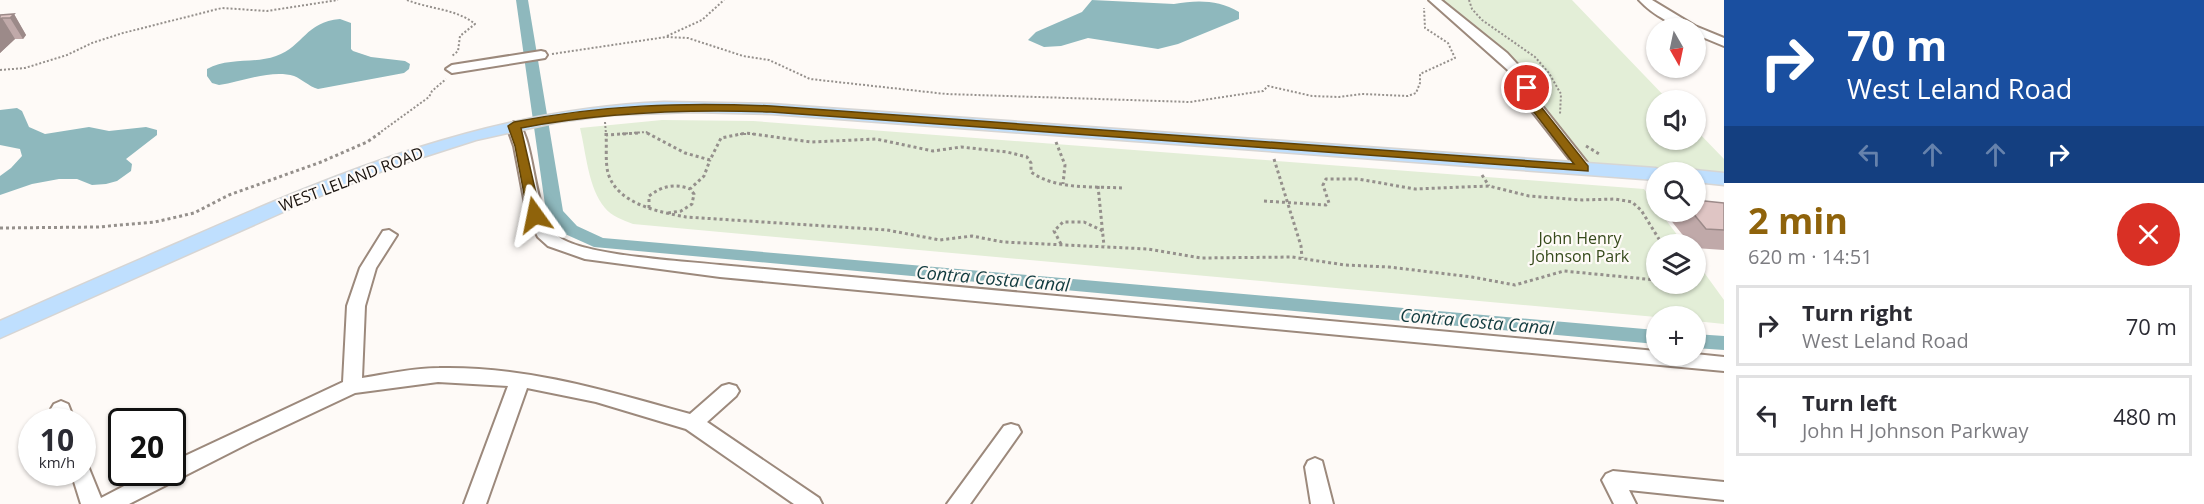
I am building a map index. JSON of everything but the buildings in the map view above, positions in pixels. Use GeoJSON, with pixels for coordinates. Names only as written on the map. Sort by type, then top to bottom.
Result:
{"type":"FeatureCollection","features":[{"type":"Feature","properties":{"kind":"main road","name":"WEST LELAND ROAD"},"geometry":{"type":"LineString","coordinates":[[0,330],[339,180],[393,159],[518,125],[559,117],[641,108],[707,106],[1646,173]]}},
{"type":"Feature","properties":{"kind":"main road"},"geometry":{"type":"LineString","coordinates":[[1706,177],[1724,178]]}},
{"type":"Feature","properties":{"kind":"street"},"geometry":{"type":"LineString","coordinates":[[1646,0],[1670,18]]}},
{"type":"Feature","properties":{"kind":"street"},"geometry":{"type":"LineString","coordinates":[[1428,3],[1491,45],[1527,88],[1529,98],[1584,168]]}},
{"type":"Feature","properties":{"kind":"street"},"geometry":{"type":"LineString","coordinates":[[1706,35],[1724,42]]}},
{"type":"Feature","properties":{"kind":"street"},"geometry":{"type":"LineString","coordinates":[[452,69],[541,55]]}},
{"type":"Feature","properties":{"kind":"street"},"geometry":{"type":"LineString","coordinates":[[518,125],[539,226],[554,242],[585,254],[720,271],[1724,364]]}},
{"type":"Feature","properties":{"kind":"street"},"geometry":{"type":"LineString","coordinates":[[352,386],[356,306],[368,268],[389,235]]}},
{"type":"Feature","properties":{"kind":"street"},"geometry":{"type":"LineString","coordinates":[[186,465],[352,386],[438,375],[520,379],[596,395],[693,423],[811,504]]}},
{"type":"Feature","properties":{"kind":"street"},"geometry":{"type":"LineString","coordinates":[[475,504],[520,379]]}},
{"type":"Feature","properties":{"kind":"street"},"geometry":{"type":"LineString","coordinates":[[693,423],[729,391]]}},
{"type":"Feature","properties":{"kind":"street"},"geometry":{"type":"LineString","coordinates":[[958,504],[1011,432]]}},
{"type":"Feature","properties":{"kind":"street"},"geometry":{"type":"LineString","coordinates":[[1315,467],[1322,504]]}},
{"type":"Feature","properties":{"kind":"street"},"geometry":{"type":"LineString","coordinates":[[1625,504],[1613,480],[1724,491]]}},
{"type":"Feature","properties":{"kind":"street"},"geometry":{"type":"LineString","coordinates":[[86,486],[92,504]]}},
{"type":"Feature","properties":{"kind":"street"},"geometry":{"type":"LineString","coordinates":[[109,504],[144,486]]}},
{"type":"Feature","properties":{"kind":"path"},"geometry":{"type":"LineString","coordinates":[[0,70],[25,68],[67,55],[123,33],[222,8],[267,11],[338,0]]}},
{"type":"Feature","properties":{"kind":"path"},"geometry":{"type":"LineString","coordinates":[[0,228],[98,227],[154,222],[194,213],[230,195],[321,162],[367,142],[429,97],[452,69],[444,63],[458,51],[460,36],[475,24],[464,15],[427,8],[406,0]]}},
{"type":"Feature","properties":{"kind":"path"},"geometry":{"type":"LineString","coordinates":[[666,37],[702,20],[724,0]]}},
{"type":"Feature","properties":{"kind":"path"},"geometry":{"type":"LineString","coordinates":[[1469,0],[1472,9],[1482,20],[1535,57],[1549,73],[1561,94],[1559,112],[1563,120]]}},
{"type":"Feature","properties":{"kind":"path"},"geometry":{"type":"LineString","coordinates":[[541,55],[666,37],[688,38],[742,56],[769,60],[810,80],[946,94],[1190,102],[1245,94],[1263,90],[1268,86],[1312,96],[1339,97],[1362,93],[1408,96],[1416,93],[1420,83],[1420,74],[1428,67],[1446,65],[1455,58],[1448,43],[1425,28],[1425,11],[1428,3]]}},
{"type":"Feature","properties":{"kind":"path"},"geometry":{"type":"LineString","coordinates":[[1052,129],[1065,165],[1063,184]]}},
{"type":"Feature","properties":{"kind":"path"},"geometry":{"type":"LineString","coordinates":[[710,160],[685,153],[646,132],[606,135],[608,173],[617,189],[649,208],[666,213],[813,227],[887,230],[940,240],[972,236],[1003,242],[1148,249],[1201,258],[1249,256],[1302,258],[1345,265],[1389,267],[1472,277],[1515,285],[1564,271],[1646,279]]}},
{"type":"Feature","properties":{"kind":"path"},"geometry":{"type":"LineString","coordinates":[[690,189],[704,176],[721,138],[746,133],[811,142],[876,139],[933,151],[961,147],[1019,154],[1027,157],[1031,163],[1031,172],[1037,178],[1051,183],[1122,189]]}},
{"type":"Feature","properties":{"kind":"path"},"geometry":{"type":"LineString","coordinates":[[1583,144],[1596,151],[1620,171]]}},
{"type":"Feature","properties":{"kind":"path"},"geometry":{"type":"LineString","coordinates":[[1270,145],[1301,246],[1302,258]]}},
{"type":"Feature","properties":{"kind":"path"},"geometry":{"type":"LineString","coordinates":[[1264,201],[1326,205],[1329,203],[1323,184],[1326,179],[1334,178],[1358,179],[1414,189],[1489,186],[1529,196],[1582,200],[1615,199],[1632,202],[1641,210],[1656,234]]}},
{"type":"Feature","properties":{"kind":"path"},"geometry":{"type":"LineString","coordinates":[[649,208],[649,196],[655,190],[674,185],[690,189],[695,198],[692,204],[681,211],[666,213]]}},
{"type":"Feature","properties":{"kind":"path"},"geometry":{"type":"LineString","coordinates":[[1098,186],[1104,246]]}},
{"type":"Feature","properties":{"kind":"path"},"geometry":{"type":"LineString","coordinates":[[1061,244],[1054,231],[1063,222],[1084,222],[1103,231]]}},
{"type":"Feature","properties":{"kind":"green space"},"geometry":{"type":"Polygon","coordinates":[[[1435,0],[1572,0],[1658,90],[1646,90],[1646,150],[1706,150],[1706,140],[1724,159],[1724,179],[1706,175],[1706,162],[1646,162],[1646,170],[1584,168],[1527,88],[1435,0]]]}},
{"type":"Feature","properties":{"kind":"green space","name":"John Henry Johnson Park"},"geometry":{"type":"Polygon","coordinates":[[[662,120],[753,121],[1644,189],[1646,192],[1646,222],[1668,222],[1676,234],[1646,234],[1646,294],[1706,294],[1706,275],[1724,300],[1724,324],[1706,322],[1706,306],[1646,306],[1646,316],[633,224],[610,213],[599,200],[588,170],[580,128],[662,120]]]}},
{"type":"Feature","properties":{"kind":"water"},"geometry":{"type":"Polygon","coordinates":[[[1092,0],[1174,4],[1208,2],[1239,12],[1239,19],[1178,44],[1158,49],[1088,38],[1061,46],[1044,47],[1028,40],[1036,32],[1082,12],[1092,0]]]}},
{"type":"Feature","properties":{"kind":"water"},"geometry":{"type":"Polygon","coordinates":[[[340,19],[351,23],[351,49],[353,51],[371,57],[405,61],[410,64],[409,69],[404,73],[318,89],[297,77],[285,74],[266,75],[219,85],[212,83],[207,76],[207,69],[215,65],[276,56],[293,46],[312,29],[328,21],[340,19]]]}},
{"type":"Feature","properties":{"kind":"water"},"geometry":{"type":"Polygon","coordinates":[[[17,108],[22,111],[29,127],[45,134],[89,127],[109,131],[146,127],[157,130],[157,135],[126,159],[132,164],[131,171],[117,181],[92,185],[77,179],[59,179],[32,184],[0,195],[0,176],[22,156],[20,149],[0,145],[0,110],[17,108]]]}},
{"type":"Feature","properties":{"kind":"waterway","name":"Contra Costa Canal"},"geometry":{"type":"LineString","coordinates":[[522,0],[555,212],[571,230],[600,243],[1646,336]]}},
{"type":"Feature","properties":{"kind":"waterway","name":"Contra Costa Canal"},"geometry":{"type":"LineString","coordinates":[[1706,342],[1724,343]]}},
{"type":"Feature","properties":{"kind":"route"},"geometry":{"type":"LineString","coordinates":[[535,215],[521,146],[514,126],[577,114],[641,108],[707,106],[771,109],[1584,168],[1529,98],[1527,88]]}}]}
